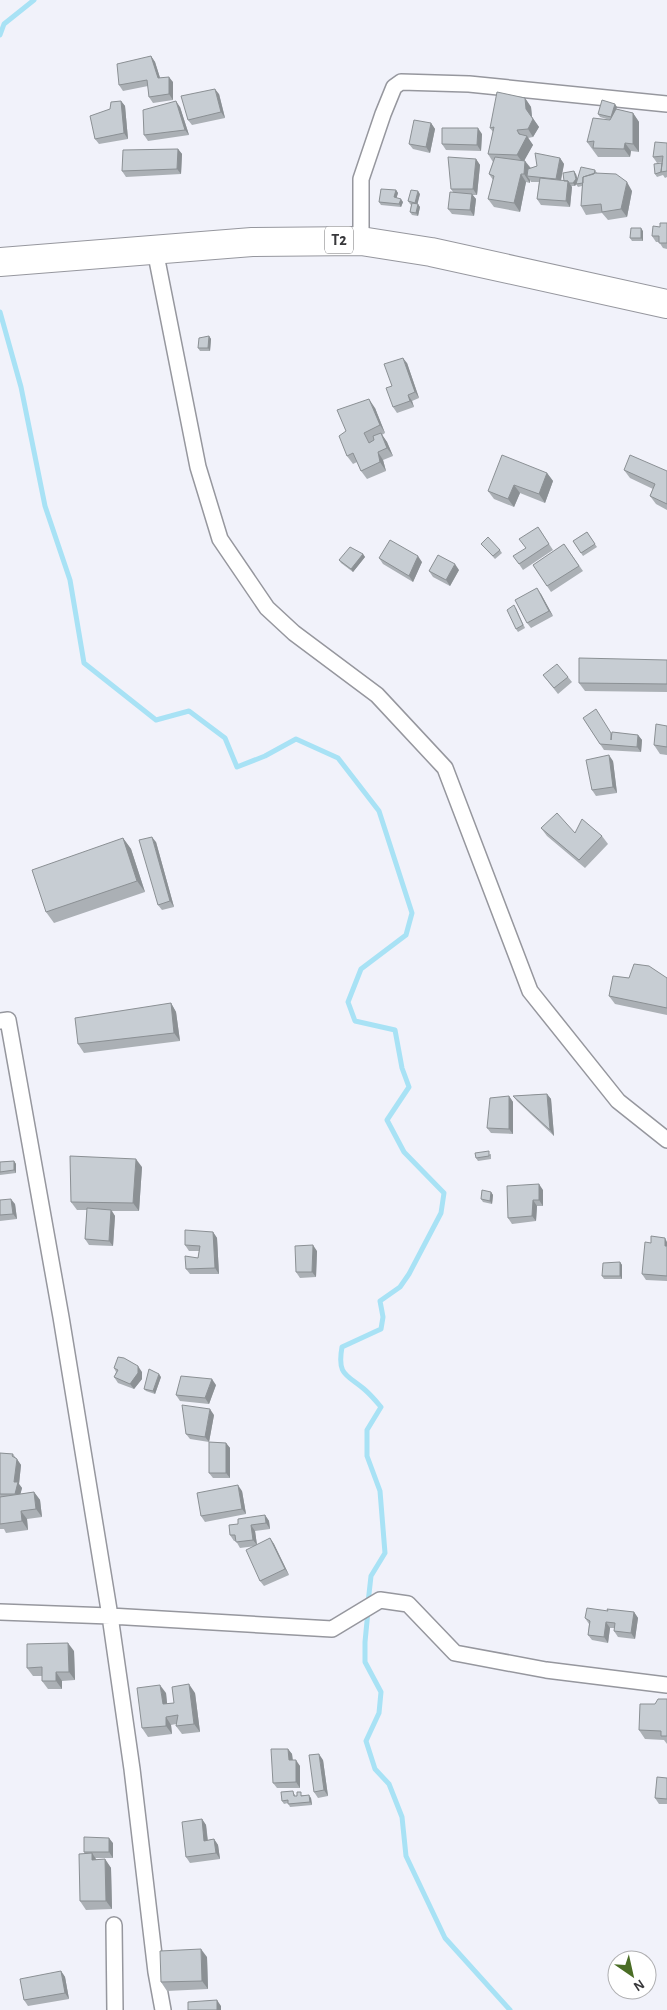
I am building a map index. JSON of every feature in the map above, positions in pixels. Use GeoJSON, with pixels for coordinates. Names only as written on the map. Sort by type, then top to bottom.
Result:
{"type":"FeatureCollection","features":[{"type":"Feature","properties":{"kind":"highway","name":"T2"},"geometry":{"type":"LineString","coordinates":[[2,262],[252,242],[361,241],[431,252],[667,304]]}},
{"type":"Feature","properties":{"kind":"street"},"geometry":{"type":"LineString","coordinates":[[361,241],[362,179],[383,114],[394,87],[401,82],[469,84],[667,104]]}},
{"type":"Feature","properties":{"kind":"street"},"geometry":{"type":"LineString","coordinates":[[155,250],[198,467],[220,539],[267,608],[294,633],[377,695],[445,768],[530,991],[618,1101],[667,1140]]}},
{"type":"Feature","properties":{"kind":"street"},"geometry":{"type":"LineString","coordinates":[[0,1021],[8,1020],[61,1317],[110,1616],[132,1769],[155,1962],[163,2010]]}},
{"type":"Feature","properties":{"kind":"street"},"geometry":{"type":"LineString","coordinates":[[0,1612],[110,1616],[332,1629],[380,1600],[408,1604],[455,1653],[546,1670],[667,1685]]}},
{"type":"Feature","properties":{"kind":"street"},"geometry":{"type":"LineString","coordinates":[[114,1925],[115,2010]]}},
{"type":"Feature","properties":{"kind":"building"},"geometry":{"type":"Polygon","coordinates":[[[151,56],[158,78],[169,77],[169,94],[149,97],[147,80],[119,85],[117,64],[151,56]]]}},
{"type":"Feature","properties":{"kind":"building"},"geometry":{"type":"Polygon","coordinates":[[[215,89],[221,112],[188,120],[181,96],[215,89]]]}},
{"type":"Feature","properties":{"kind":"building"},"geometry":{"type":"Polygon","coordinates":[[[497,92],[525,98],[526,109],[533,119],[528,129],[517,130],[519,134],[527,136],[517,155],[488,154],[494,127],[490,128],[497,92]]]}},
{"type":"Feature","properties":{"kind":"building"},"geometry":{"type":"Polygon","coordinates":[[[602,100],[615,104],[611,117],[598,114],[602,100]]]}},
{"type":"Feature","properties":{"kind":"building"},"geometry":{"type":"Polygon","coordinates":[[[121,101],[124,133],[95,139],[90,116],[110,109],[111,102],[121,101]]]}},
{"type":"Feature","properties":{"kind":"building"},"geometry":{"type":"Polygon","coordinates":[[[176,101],[185,130],[144,135],[143,110],[176,101]]]}},
{"type":"Feature","properties":{"kind":"building"},"geometry":{"type":"Polygon","coordinates":[[[616,109],[633,113],[633,144],[625,143],[624,149],[593,148],[594,141],[587,142],[593,118],[610,120],[616,109]]]}},
{"type":"Feature","properties":{"kind":"building"},"geometry":{"type":"Polygon","coordinates":[[[414,120],[431,123],[426,147],[409,144],[414,120]]]}},
{"type":"Feature","properties":{"kind":"building"},"geometry":{"type":"Polygon","coordinates":[[[442,128],[478,128],[477,145],[442,144],[442,128]]]}},
{"type":"Feature","properties":{"kind":"building"},"geometry":{"type":"Polygon","coordinates":[[[655,142],[667,143],[667,171],[661,172],[663,156],[653,157],[655,142]]]}},
{"type":"Feature","properties":{"kind":"building"},"geometry":{"type":"Polygon","coordinates":[[[178,149],[177,169],[122,171],[123,150],[178,149]]]}},
{"type":"Feature","properties":{"kind":"building"},"geometry":{"type":"Polygon","coordinates":[[[535,153],[560,158],[556,179],[527,176],[528,169],[537,166],[535,153]]]}},
{"type":"Feature","properties":{"kind":"building"},"geometry":{"type":"Polygon","coordinates":[[[448,157],[476,159],[473,189],[451,189],[448,157]]]}},
{"type":"Feature","properties":{"kind":"building"},"geometry":{"type":"Polygon","coordinates":[[[495,157],[525,161],[524,174],[521,174],[514,203],[488,199],[494,176],[489,174],[495,157]]]}},
{"type":"Feature","properties":{"kind":"building"},"geometry":{"type":"Polygon","coordinates":[[[662,163],[661,172],[655,174],[654,164],[662,163]]]}},
{"type":"Feature","properties":{"kind":"building"},"geometry":{"type":"Polygon","coordinates":[[[581,167],[595,170],[594,174],[583,177],[583,183],[576,184],[581,167]]]}},
{"type":"Feature","properties":{"kind":"building"},"geometry":{"type":"Polygon","coordinates":[[[574,171],[576,179],[573,183],[564,181],[563,173],[574,171]]]}},
{"type":"Feature","properties":{"kind":"building"},"geometry":{"type":"Polygon","coordinates":[[[595,173],[616,174],[627,182],[621,209],[602,212],[601,204],[581,206],[583,177],[595,173]]]}},
{"type":"Feature","properties":{"kind":"building"},"geometry":{"type":"Polygon","coordinates":[[[540,178],[568,181],[566,201],[537,199],[540,178]]]}},
{"type":"Feature","properties":{"kind":"building"},"geometry":{"type":"Polygon","coordinates":[[[381,189],[396,190],[394,197],[401,199],[399,204],[379,202],[381,189]]]}},
{"type":"Feature","properties":{"kind":"building"},"geometry":{"type":"Polygon","coordinates":[[[411,190],[418,191],[415,203],[408,201],[411,190]]]}},
{"type":"Feature","properties":{"kind":"building"},"geometry":{"type":"Polygon","coordinates":[[[450,192],[472,194],[470,210],[448,209],[450,192]]]}},
{"type":"Feature","properties":{"kind":"building"},"geometry":{"type":"Polygon","coordinates":[[[412,203],[418,204],[416,213],[410,212],[412,203]]]}},
{"type":"Feature","properties":{"kind":"building"},"geometry":{"type":"Polygon","coordinates":[[[660,223],[667,223],[667,243],[659,243],[659,236],[652,236],[653,226],[660,227],[660,223]]]}},
{"type":"Feature","properties":{"kind":"building"},"geometry":{"type":"Polygon","coordinates":[[[631,228],[641,228],[641,238],[630,238],[631,228]]]}},
{"type":"Feature","properties":{"kind":"building"},"geometry":{"type":"Polygon","coordinates":[[[209,336],[208,348],[198,348],[199,338],[209,336]]]}},
{"type":"Feature","properties":{"kind":"building"},"geometry":{"type":"Polygon","coordinates":[[[403,358],[415,392],[408,395],[410,401],[393,407],[386,388],[392,386],[384,364],[403,358]]]}},
{"type":"Feature","properties":{"kind":"building"},"geometry":{"type":"Polygon","coordinates":[[[369,399],[380,425],[364,433],[369,443],[374,440],[373,436],[381,433],[387,448],[378,452],[380,462],[361,471],[353,453],[347,456],[339,436],[346,431],[337,410],[369,399]]]}},
{"type":"Feature","properties":{"kind":"building"},"geometry":{"type":"Polygon","coordinates":[[[502,455],[547,473],[539,494],[514,485],[508,499],[488,491],[502,455]]]}},
{"type":"Feature","properties":{"kind":"building"},"geometry":{"type":"Polygon","coordinates":[[[630,455],[667,471],[667,504],[650,496],[655,484],[624,470],[630,455]]]}},
{"type":"Feature","properties":{"kind":"building"},"geometry":{"type":"Polygon","coordinates":[[[538,527],[549,544],[519,564],[513,556],[526,548],[519,539],[538,527]]]}},
{"type":"Feature","properties":{"kind":"building"},"geometry":{"type":"Polygon","coordinates":[[[587,532],[595,544],[581,553],[573,541],[587,532]]]}},
{"type":"Feature","properties":{"kind":"building"},"geometry":{"type":"Polygon","coordinates":[[[488,537],[500,550],[493,556],[481,544],[488,537]]]}},
{"type":"Feature","properties":{"kind":"building"},"geometry":{"type":"Polygon","coordinates":[[[390,540],[418,556],[409,576],[379,558],[390,540]]]}},
{"type":"Feature","properties":{"kind":"building"},"geometry":{"type":"Polygon","coordinates":[[[564,544],[579,566],[547,586],[533,565],[564,544]]]}},
{"type":"Feature","properties":{"kind":"building"},"geometry":{"type":"Polygon","coordinates":[[[350,547],[363,554],[351,569],[339,560],[350,547]]]}},
{"type":"Feature","properties":{"kind":"building"},"geometry":{"type":"Polygon","coordinates":[[[438,555],[455,564],[446,580],[429,571],[438,555]]]}},
{"type":"Feature","properties":{"kind":"building"},"geometry":{"type":"Polygon","coordinates":[[[537,588],[549,611],[527,623],[515,600],[537,588]]]}},
{"type":"Feature","properties":{"kind":"building"},"geometry":{"type":"Polygon","coordinates":[[[514,605],[523,625],[516,629],[507,610],[514,605]]]}},
{"type":"Feature","properties":{"kind":"building"},"geometry":{"type":"Polygon","coordinates":[[[579,658],[667,660],[667,684],[579,683],[579,658]]]}},
{"type":"Feature","properties":{"kind":"building"},"geometry":{"type":"Polygon","coordinates":[[[557,664],[568,677],[554,688],[543,675],[557,664]]]}},
{"type":"Feature","properties":{"kind":"building"},"geometry":{"type":"Polygon","coordinates":[[[596,709],[611,733],[611,740],[612,732],[638,735],[637,747],[600,744],[583,718],[596,709]]]}},
{"type":"Feature","properties":{"kind":"building"},"geometry":{"type":"Polygon","coordinates":[[[656,724],[667,726],[667,747],[654,745],[656,724]]]}},
{"type":"Feature","properties":{"kind":"building"},"geometry":{"type":"Polygon","coordinates":[[[609,755],[613,787],[592,790],[586,760],[609,755]]]}},
{"type":"Feature","properties":{"kind":"building"},"geometry":{"type":"Polygon","coordinates":[[[557,813],[575,833],[582,819],[602,836],[579,860],[541,828],[557,813]]]}},
{"type":"Feature","properties":{"kind":"building"},"geometry":{"type":"Polygon","coordinates":[[[152,837],[170,901],[158,905],[139,840],[152,837]]]}},
{"type":"Feature","properties":{"kind":"building"},"geometry":{"type":"Polygon","coordinates":[[[123,838],[137,881],[46,912],[32,870],[123,838]]]}},
{"type":"Feature","properties":{"kind":"building"},"geometry":{"type":"Polygon","coordinates":[[[634,964],[649,966],[667,978],[667,1008],[609,996],[613,976],[629,978],[634,964]]]}},
{"type":"Feature","properties":{"kind":"building"},"geometry":{"type":"Polygon","coordinates":[[[171,1003],[174,1033],[78,1044],[75,1018],[171,1003]]]}},
{"type":"Feature","properties":{"kind":"building"},"geometry":{"type":"Polygon","coordinates":[[[547,1094],[550,1130],[513,1096],[547,1094]]]}},
{"type":"Feature","properties":{"kind":"building"},"geometry":{"type":"Polygon","coordinates":[[[509,1096],[509,1129],[487,1128],[490,1098],[509,1096]]]}},
{"type":"Feature","properties":{"kind":"building"},"geometry":{"type":"Polygon","coordinates":[[[489,1151],[489,1156],[476,1158],[475,1153],[489,1151]]]}},
{"type":"Feature","properties":{"kind":"building"},"geometry":{"type":"Polygon","coordinates":[[[70,1156],[136,1159],[133,1203],[71,1202],[70,1156]]]}},
{"type":"Feature","properties":{"kind":"building"},"geometry":{"type":"Polygon","coordinates":[[[14,1161],[14,1170],[0,1172],[0,1162],[14,1161]]]}},
{"type":"Feature","properties":{"kind":"building"},"geometry":{"type":"Polygon","coordinates":[[[539,1184],[539,1200],[533,1200],[532,1216],[508,1218],[507,1186],[539,1184]]]}},
{"type":"Feature","properties":{"kind":"building"},"geometry":{"type":"Polygon","coordinates":[[[482,1190],[491,1192],[490,1201],[481,1199],[482,1190]]]}},
{"type":"Feature","properties":{"kind":"building"},"geometry":{"type":"Polygon","coordinates":[[[11,1199],[13,1214],[0,1215],[0,1200],[11,1199]]]}},
{"type":"Feature","properties":{"kind":"building"},"geometry":{"type":"Polygon","coordinates":[[[87,1208],[111,1210],[109,1241],[85,1239],[87,1208]]]}},
{"type":"Feature","properties":{"kind":"building"},"geometry":{"type":"Polygon","coordinates":[[[185,1230],[213,1232],[215,1268],[186,1269],[185,1256],[198,1258],[200,1246],[185,1245],[185,1230]]]}},
{"type":"Feature","properties":{"kind":"building"},"geometry":{"type":"Polygon","coordinates":[[[651,1236],[665,1238],[665,1246],[667,1246],[667,1276],[642,1274],[645,1242],[651,1243],[651,1236]]]}},
{"type":"Feature","properties":{"kind":"building"},"geometry":{"type":"Polygon","coordinates":[[[313,1245],[312,1272],[296,1272],[295,1246],[313,1245]]]}},
{"type":"Feature","properties":{"kind":"building"},"geometry":{"type":"Polygon","coordinates":[[[620,1262],[620,1276],[602,1276],[603,1263],[620,1262]]]}},
{"type":"Feature","properties":{"kind":"building"},"geometry":{"type":"Polygon","coordinates":[[[118,1357],[124,1358],[138,1366],[138,1373],[130,1384],[114,1377],[118,1370],[114,1368],[118,1357]]]}},
{"type":"Feature","properties":{"kind":"building"},"geometry":{"type":"Polygon","coordinates":[[[149,1369],[159,1374],[153,1391],[144,1389],[149,1369]]]}},
{"type":"Feature","properties":{"kind":"building"},"geometry":{"type":"Polygon","coordinates":[[[181,1376],[212,1379],[205,1398],[176,1395],[181,1376]]]}},
{"type":"Feature","properties":{"kind":"building"},"geometry":{"type":"Polygon","coordinates":[[[182,1405],[210,1409],[205,1437],[186,1434],[182,1405]]]}},
{"type":"Feature","properties":{"kind":"building"},"geometry":{"type":"Polygon","coordinates":[[[209,1442],[226,1443],[226,1473],[209,1473],[209,1442]]]}},
{"type":"Feature","properties":{"kind":"building"},"geometry":{"type":"Polygon","coordinates":[[[0,1453],[13,1454],[12,1456],[17,1459],[14,1482],[18,1482],[15,1494],[0,1494],[0,1453]]]}},
{"type":"Feature","properties":{"kind":"building"},"geometry":{"type":"Polygon","coordinates":[[[238,1485],[242,1509],[201,1516],[197,1493],[238,1485]]]}},
{"type":"Feature","properties":{"kind":"building"},"geometry":{"type":"Polygon","coordinates":[[[34,1492],[36,1509],[21,1511],[22,1521],[0,1524],[0,1497],[34,1492]]]}},
{"type":"Feature","properties":{"kind":"building"},"geometry":{"type":"Polygon","coordinates":[[[265,1515],[266,1523],[251,1525],[253,1540],[236,1542],[235,1535],[230,1535],[229,1525],[238,1524],[238,1519],[265,1515]]]}},
{"type":"Feature","properties":{"kind":"building"},"geometry":{"type":"Polygon","coordinates":[[[270,1538],[285,1569],[260,1581],[246,1550],[270,1538]]]}},
{"type":"Feature","properties":{"kind":"building"},"geometry":{"type":"Polygon","coordinates":[[[587,1608],[634,1612],[631,1633],[614,1631],[615,1623],[606,1622],[604,1637],[588,1635],[590,1621],[585,1618],[587,1608]]]}},
{"type":"Feature","properties":{"kind":"building"},"geometry":{"type":"Polygon","coordinates":[[[68,1643],[69,1672],[56,1672],[56,1681],[42,1681],[42,1667],[27,1668],[27,1644],[68,1643]]]}},
{"type":"Feature","properties":{"kind":"building"},"geometry":{"type":"Polygon","coordinates":[[[189,1684],[194,1724],[176,1726],[178,1715],[166,1717],[166,1726],[142,1728],[137,1688],[160,1685],[163,1704],[174,1703],[172,1687],[189,1684]]]}},
{"type":"Feature","properties":{"kind":"building"},"geometry":{"type":"Polygon","coordinates":[[[658,1699],[667,1699],[667,1736],[661,1736],[661,1731],[639,1730],[640,1704],[655,1704],[658,1699]]]}},
{"type":"Feature","properties":{"kind":"building"},"geometry":{"type":"Polygon","coordinates":[[[271,1749],[288,1749],[289,1760],[296,1760],[296,1782],[273,1783],[271,1749]]]}},
{"type":"Feature","properties":{"kind":"building"},"geometry":{"type":"Polygon","coordinates":[[[319,1754],[324,1790],[314,1792],[309,1755],[319,1754]]]}},
{"type":"Feature","properties":{"kind":"building"},"geometry":{"type":"Polygon","coordinates":[[[657,1777],[667,1778],[667,1799],[655,1798],[657,1777]]]}},
{"type":"Feature","properties":{"kind":"building"},"geometry":{"type":"Polygon","coordinates":[[[293,1791],[294,1796],[297,1796],[297,1792],[301,1792],[301,1796],[309,1795],[310,1802],[288,1804],[288,1800],[282,1801],[281,1792],[293,1791]]]}},
{"type":"Feature","properties":{"kind":"building"},"geometry":{"type":"Polygon","coordinates":[[[202,1819],[204,1841],[214,1839],[216,1853],[186,1857],[182,1822],[202,1819]]]}},
{"type":"Feature","properties":{"kind":"building"},"geometry":{"type":"Polygon","coordinates":[[[84,1837],[109,1838],[109,1852],[84,1852],[84,1837]]]}},
{"type":"Feature","properties":{"kind":"building"},"geometry":{"type":"Polygon","coordinates":[[[92,1853],[92,1860],[105,1859],[106,1901],[80,1901],[79,1854],[92,1853]]]}},
{"type":"Feature","properties":{"kind":"building"},"geometry":{"type":"Polygon","coordinates":[[[201,1949],[202,1981],[161,1982],[160,1951],[201,1949]]]}},
{"type":"Feature","properties":{"kind":"building"},"geometry":{"type":"Polygon","coordinates":[[[61,1971],[65,1993],[24,2000],[20,1979],[61,1971]]]}},
{"type":"Feature","properties":{"kind":"building"},"geometry":{"type":"Polygon","coordinates":[[[217,2000],[217,2010],[188,2010],[188,2002],[217,2000]]]}},
{"type":"Feature","properties":{"kind":"waterway"},"geometry":{"type":"LineString","coordinates":[[0,35],[4,24],[34,0]]}},
{"type":"Feature","properties":{"kind":"waterway"},"geometry":{"type":"LineString","coordinates":[[0,312],[21,387],[45,506],[70,580],[84,663],[156,720],[189,711],[225,738],[237,767],[265,756],[296,739],[338,758],[379,811],[412,913],[406,935],[361,969],[348,1002],[355,1021],[395,1030],[402,1068],[409,1087],[387,1120],[404,1152],[444,1193],[441,1213],[409,1274],[400,1287],[380,1301],[383,1317],[381,1329],[342,1347],[341,1363],[344,1373],[366,1391],[381,1407],[367,1430],[367,1456],[380,1491],[385,1553],[371,1576],[368,1603]]}},
{"type":"Feature","properties":{"kind":"waterway"},"geometry":{"type":"LineString","coordinates":[[368,1611],[365,1662],[381,1692],[379,1713],[366,1741],[375,1769],[389,1784],[402,1817],[406,1856],[445,1938],[510,2010]]}}]}
